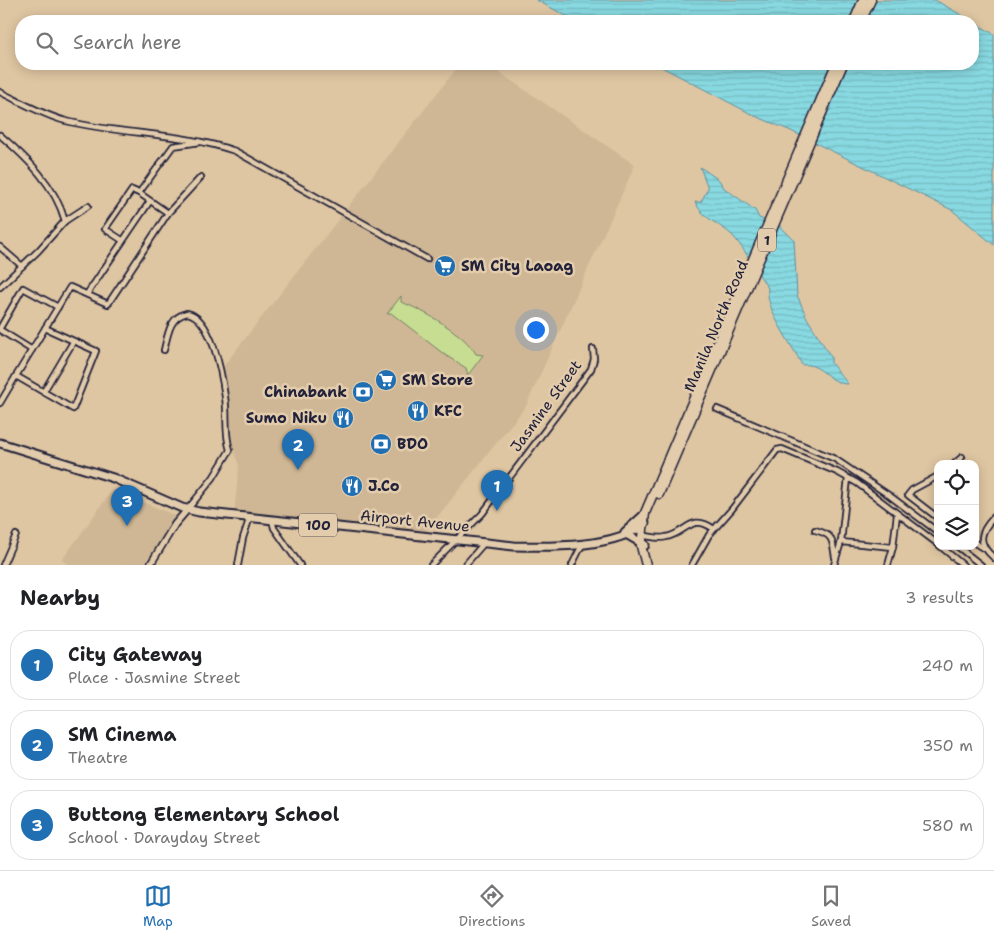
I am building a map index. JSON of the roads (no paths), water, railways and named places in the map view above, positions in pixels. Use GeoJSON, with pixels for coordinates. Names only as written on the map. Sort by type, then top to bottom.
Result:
{"type":"FeatureCollection","features":[{"type":"Feature","properties":{"kind":"highway"},"geometry":{"type":"LineString","coordinates":[[857,15],[863,0]]}},
{"type":"Feature","properties":{"kind":"highway"},"geometry":{"type":"LineString","coordinates":[[864,15],[870,0]]}},
{"type":"Feature","properties":{"kind":"highway","name":"Manila North Road"},"geometry":{"type":"LineString","coordinates":[[646,565],[643,544],[645,520],[833,70]]}},
{"type":"Feature","properties":{"kind":"highway","name":"Manila North Road"},"geometry":{"type":"LineString","coordinates":[[689,416],[840,70]]}},
{"type":"Feature","properties":{"kind":"main road","name":"Airport Avenue"},"geometry":{"type":"LineString","coordinates":[[0,443],[112,478],[187,510],[543,547],[582,543],[625,535],[639,521],[645,520]]}},
{"type":"Feature","properties":{"kind":"main road","name":"Airport Avenue"},"geometry":{"type":"LineString","coordinates":[[599,540],[625,535],[645,520]]}},
{"type":"Feature","properties":{"kind":"main road"},"geometry":{"type":"LineString","coordinates":[[625,535],[643,544]]}},
{"type":"Feature","properties":{"kind":"street"},"geometry":{"type":"LineString","coordinates":[[0,92],[66,120],[204,141],[235,151],[427,259]]}},
{"type":"Feature","properties":{"kind":"street"},"geometry":{"type":"LineString","coordinates":[[0,135],[38,172],[53,193],[65,221]]}},
{"type":"Feature","properties":{"kind":"street"},"geometry":{"type":"LineString","coordinates":[[139,194],[169,149],[173,146],[204,141]]}},
{"type":"Feature","properties":{"kind":"street"},"geometry":{"type":"LineString","coordinates":[[0,404],[70,287],[108,304],[168,214],[201,177]]}},
{"type":"Feature","properties":{"kind":"street"},"geometry":{"type":"LineString","coordinates":[[122,240],[105,229],[132,190],[168,214]]}},
{"type":"Feature","properties":{"kind":"street"},"geometry":{"type":"LineString","coordinates":[[87,294],[150,201]]}},
{"type":"Feature","properties":{"kind":"street"},"geometry":{"type":"LineString","coordinates":[[0,287],[65,221],[88,206]]}},
{"type":"Feature","properties":{"kind":"street"},"geometry":{"type":"LineString","coordinates":[[0,247],[22,266]]}},
{"type":"Feature","properties":{"kind":"street"},"geometry":{"type":"LineString","coordinates":[[32,350],[0,329],[23,288],[58,307]]}},
{"type":"Feature","properties":{"kind":"street"},"geometry":{"type":"LineString","coordinates":[[150,565],[175,524],[213,478],[230,450],[225,430],[225,397],[213,345],[198,318],[187,313],[175,319],[170,328],[164,350]]}},
{"type":"Feature","properties":{"kind":"street"},"geometry":{"type":"LineString","coordinates":[[16,376],[73,409],[96,352],[45,328]]}},
{"type":"Feature","properties":{"kind":"street"},"geometry":{"type":"LineString","coordinates":[[44,391],[73,342]]}},
{"type":"Feature","properties":{"kind":"street","name":"Jasmine Street"},"geometry":{"type":"LineString","coordinates":[[431,565],[482,514],[591,369],[594,359],[593,349]]}},
{"type":"Feature","properties":{"kind":"street"},"geometry":{"type":"LineString","coordinates":[[718,409],[835,459],[890,496],[934,529]]}},
{"type":"Feature","properties":{"kind":"street"},"geometry":{"type":"LineString","coordinates":[[692,565],[714,529],[776,450],[782,449],[848,478],[934,541]]}},
{"type":"Feature","properties":{"kind":"street"},"geometry":{"type":"LineString","coordinates":[[958,460],[962,456]]}},
{"type":"Feature","properties":{"kind":"street"},"geometry":{"type":"LineString","coordinates":[[834,565],[841,542],[848,478]]}},
{"type":"Feature","properties":{"kind":"street"},"geometry":{"type":"LineString","coordinates":[[934,478],[912,490],[908,495],[934,515]]}},
{"type":"Feature","properties":{"kind":"street"},"geometry":{"type":"LineString","coordinates":[[888,565],[893,547],[897,514]]}},
{"type":"Feature","properties":{"kind":"street"},"geometry":{"type":"LineString","coordinates":[[238,565],[243,538],[250,517]]}},
{"type":"Feature","properties":{"kind":"street"},"geometry":{"type":"LineString","coordinates":[[983,548],[982,534],[994,517]]}},
{"type":"Feature","properties":{"kind":"street"},"geometry":{"type":"LineString","coordinates":[[272,520],[274,528],[300,565]]}},
{"type":"Feature","properties":{"kind":"street"},"geometry":{"type":"LineString","coordinates":[[643,544],[666,538],[695,522],[709,525],[714,529]]}},
{"type":"Feature","properties":{"kind":"street"},"geometry":{"type":"LineString","coordinates":[[815,530],[827,533],[832,539],[835,559]]}},
{"type":"Feature","properties":{"kind":"street"},"geometry":{"type":"LineString","coordinates":[[3,565],[16,535]]}},
{"type":"Feature","properties":{"kind":"street"},"geometry":{"type":"LineString","coordinates":[[465,565],[485,542]]}},
{"type":"Feature","properties":{"kind":"street"},"geometry":{"type":"LineString","coordinates":[[841,542],[893,547]]}},
{"type":"Feature","properties":{"kind":"street"},"geometry":{"type":"LineString","coordinates":[[572,565],[582,543]]}},
{"type":"Feature","properties":{"kind":"street"},"geometry":{"type":"LineString","coordinates":[[979,546],[994,558]]}},
{"type":"Feature","properties":{"kind":"street"},"geometry":{"type":"LineString","coordinates":[[945,550],[963,565]]}},
{"type":"Feature","properties":{"kind":"street"},"geometry":{"type":"LineString","coordinates":[[962,550],[980,565]]}},
{"type":"Feature","properties":{"kind":"water"},"geometry":{"type":"Polygon","coordinates":[[[536,0],[935,0],[961,15],[565,15],[536,0]]]}},
{"type":"Feature","properties":{"kind":"water"},"geometry":{"type":"Polygon","coordinates":[[[979,25],[994,34],[994,245],[952,210],[789,130],[755,116],[667,70],[979,70],[979,25]]]}},
{"type":"Feature","properties":{"kind":"water"},"geometry":{"type":"Polygon","coordinates":[[[700,167],[719,180],[724,188],[755,210],[759,218],[780,226],[794,240],[797,295],[807,318],[831,357],[831,363],[848,384],[835,381],[815,367],[802,365],[775,316],[768,297],[768,288],[746,253],[732,235],[707,217],[695,202],[701,202],[708,188],[700,167]]]}},
{"type":"Feature","properties":{"kind":"place","name":"SM City Laoag"},"geometry":{"type":"Point","coordinates":[445,266]}},
{"type":"Feature","properties":{"kind":"place","name":"SM Store"},"geometry":{"type":"Point","coordinates":[386,380]}},
{"type":"Feature","properties":{"kind":"place","name":"Chinabank"},"geometry":{"type":"Point","coordinates":[363,392]}},
{"type":"Feature","properties":{"kind":"place","name":"KFC"},"geometry":{"type":"Point","coordinates":[418,411]}},
{"type":"Feature","properties":{"kind":"place","name":"Sumo Niku"},"geometry":{"type":"Point","coordinates":[343,418]}},
{"type":"Feature","properties":{"kind":"place","name":"BDO"},"geometry":{"type":"Point","coordinates":[381,444]}},
{"type":"Feature","properties":{"kind":"place","name":"SM Cinema"},"geometry":{"type":"Point","coordinates":[298,470]}},
{"type":"Feature","properties":{"kind":"place","name":"J.Co"},"geometry":{"type":"Point","coordinates":[352,486]}},
{"type":"Feature","properties":{"kind":"place","name":"City Gateway"},"geometry":{"type":"Point","coordinates":[497,511]}},
{"type":"Feature","properties":{"kind":"place","name":"Buttong Elementary School"},"geometry":{"type":"Point","coordinates":[127,526]}}]}
